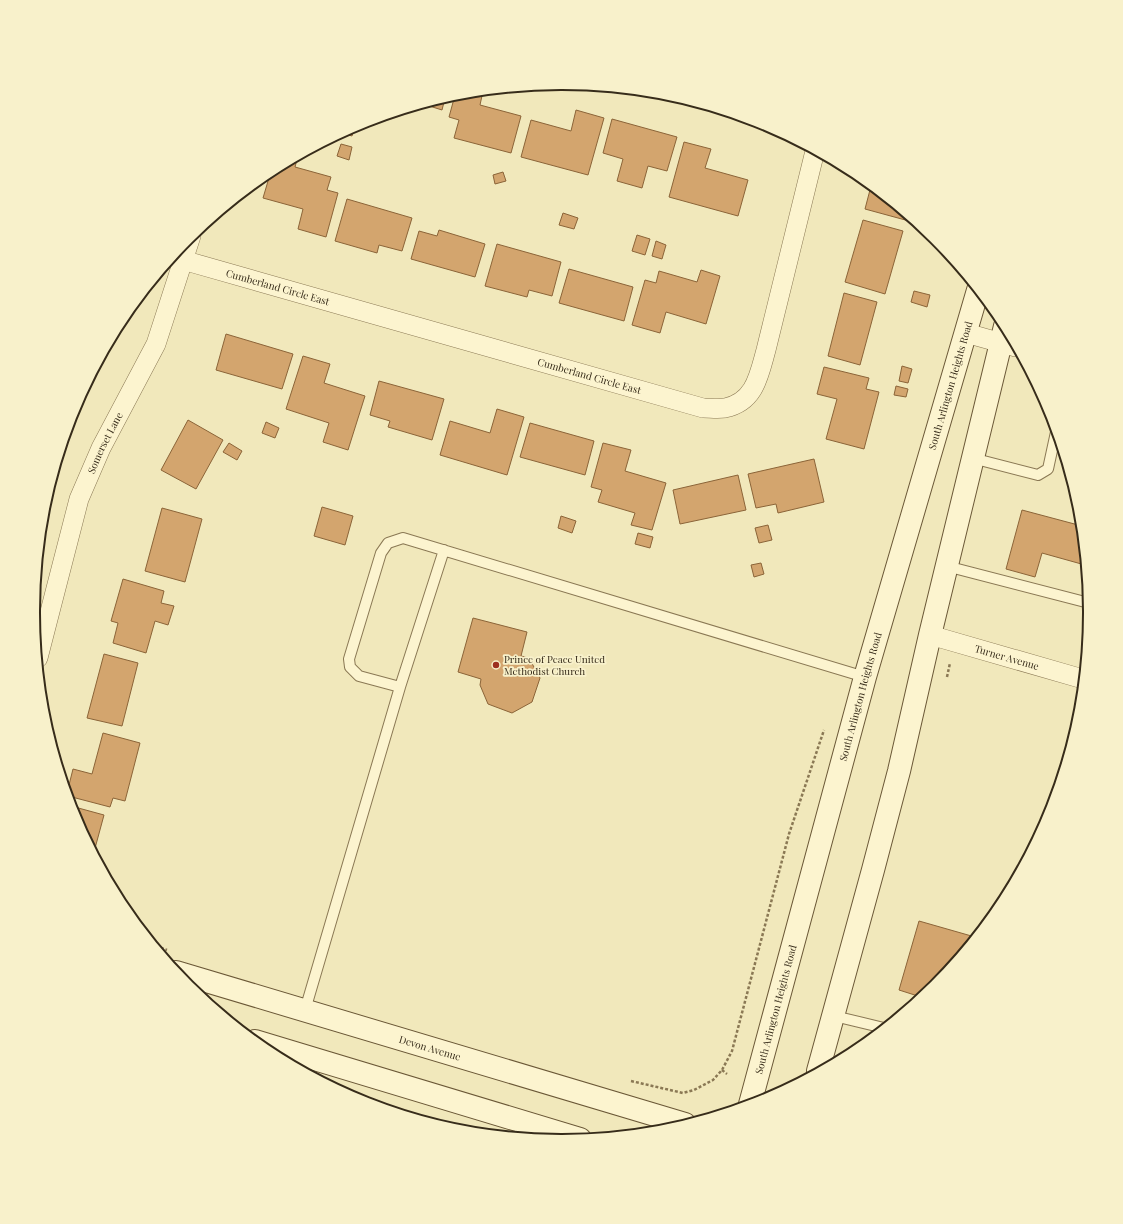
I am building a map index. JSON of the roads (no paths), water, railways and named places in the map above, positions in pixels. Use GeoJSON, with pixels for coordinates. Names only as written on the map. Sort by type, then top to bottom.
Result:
{"type":"FeatureCollection","features":[{"type":"Feature","properties":{"kind":"main road","name":"South Arlington Heights Road"},"geometry":{"type":"LineString","coordinates":[[752,1097],[865,676],[976,297]]}},
{"type":"Feature","properties":{"kind":"main road"},"geometry":{"type":"LineString","coordinates":[[820,1065],[897,779],[972,458],[1007,341]]}},
{"type":"Feature","properties":{"kind":"main road","name":"Devon Avenue"},"geometry":{"type":"LineString","coordinates":[[188,975],[674,1121]]}},
{"type":"Feature","properties":{"kind":"main road"},"geometry":{"type":"LineString","coordinates":[[272,1046],[563,1134]]}},
{"type":"Feature","properties":{"kind":"street","name":"Cumberland Circle East"},"geometry":{"type":"LineString","coordinates":[[178,259],[703,408],[724,408],[739,403],[750,394],[759,375],[813,155]]}},
{"type":"Feature","properties":{"kind":"street","name":"Somerset Lane"},"geometry":{"type":"LineString","coordinates":[[41,646],[79,499],[101,448],[156,344],[178,259]]}},
{"type":"Feature","properties":{"kind":"street"},"geometry":{"type":"LineString","coordinates":[[966,333],[1005,339]]}},
{"type":"Feature","properties":{"kind":"street","name":"Turner Avenue"},"geometry":{"type":"LineString","coordinates":[[930,635],[1079,677]]}},
{"type":"Feature","properties":{"kind":"lane"},"geometry":{"type":"LineString","coordinates":[[972,458],[1038,475],[1048,469],[1054,441]]}},
{"type":"Feature","properties":{"kind":"lane"},"geometry":{"type":"LineString","coordinates":[[400,687],[359,676],[350,667],[349,659],[381,553],[388,543],[403,538],[865,676]]}},
{"type":"Feature","properties":{"kind":"lane"},"geometry":{"type":"LineString","coordinates":[[305,1010],[400,687],[444,550]]}},
{"type":"Feature","properties":{"kind":"lane"},"geometry":{"type":"LineString","coordinates":[[946,566],[1083,601]]}},
{"type":"Feature","properties":{"kind":"lane"},"geometry":{"type":"LineString","coordinates":[[834,1016],[878,1027]]}},
{"type":"Feature","properties":{"kind":"place","name":"Prince of Peace United Methodist Church"},"geometry":{"type":"Point","coordinates":[496,665]}}]}
